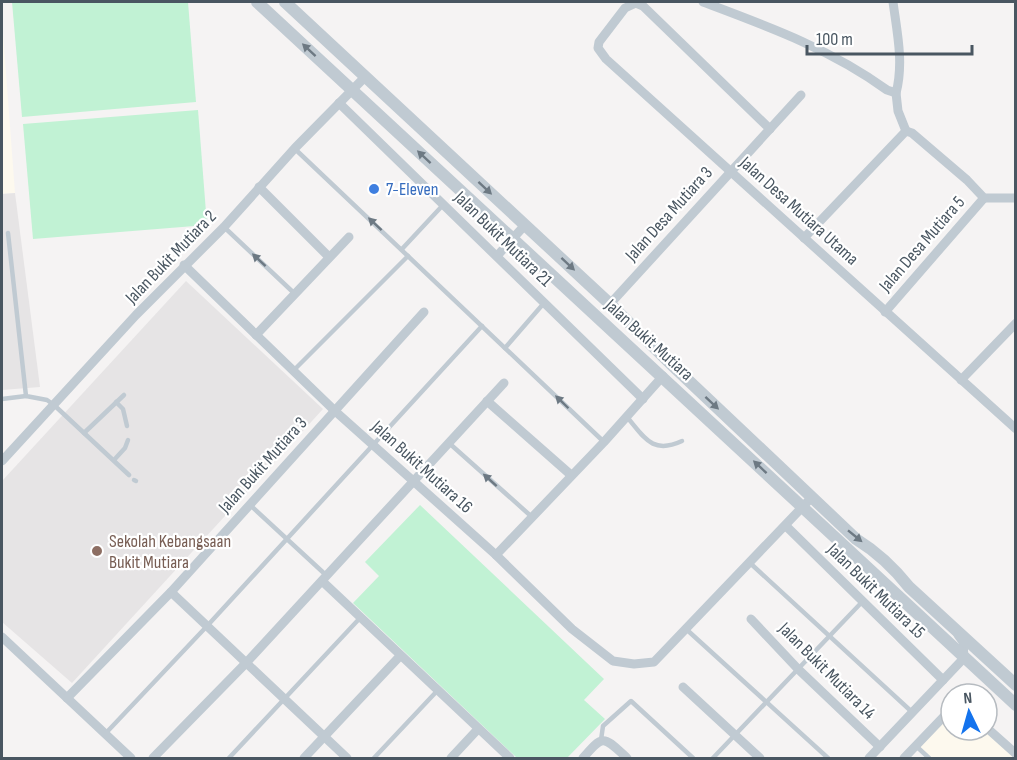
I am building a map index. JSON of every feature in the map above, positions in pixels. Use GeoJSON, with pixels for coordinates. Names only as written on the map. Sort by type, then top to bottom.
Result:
{"type":"FeatureCollection","features":[{"type":"Feature","properties":{"kind":"street","name":"Jalan Bukit Mutiara"},"geometry":{"type":"LineString","coordinates":[[257,2],[1016,705]]}},
{"type":"Feature","properties":{"kind":"street","name":"Jalan Bukit Mutiara"},"geometry":{"type":"LineString","coordinates":[[285,2],[610,304],[856,539],[869,547],[897,572],[909,587],[1016,685]]}},
{"type":"Feature","properties":{"kind":"street"},"geometry":{"type":"LineString","coordinates":[[703,2],[799,39],[838,58],[887,90],[896,93]]}},
{"type":"Feature","properties":{"kind":"street"},"geometry":{"type":"LineString","coordinates":[[893,2],[900,65],[900,79],[896,93],[898,111],[906,131],[912,133],[951,166],[984,198],[1016,198]]}},
{"type":"Feature","properties":{"kind":"street","name":"Jalan Desa Mutiara Utama"},"geometry":{"type":"LineString","coordinates":[[770,129],[643,6],[636,3],[625,8],[599,42],[598,48],[601,53],[1016,429]]}},
{"type":"Feature","properties":{"kind":"street","name":"Jalan Bukit Mutiara 2"},"geometry":{"type":"LineString","coordinates":[[2,461],[184,265],[224,227],[295,148],[365,77]]}},
{"type":"Feature","properties":{"kind":"street","name":"Jalan Desa Mutiara 3"},"geometry":{"type":"LineString","coordinates":[[610,304],[801,94]]}},
{"type":"Feature","properties":{"kind":"street","name":"Jalan Bukit Mutiara 21"},"geometry":{"type":"LineString","coordinates":[[339,103],[643,399]]}},
{"type":"Feature","properties":{"kind":"street"},"geometry":{"type":"LineString","coordinates":[[804,238],[906,131]]}},
{"type":"Feature","properties":{"kind":"street"},"geometry":{"type":"LineString","coordinates":[[259,187],[329,257]]}},
{"type":"Feature","properties":{"kind":"street","name":"Jalan Desa Mutiara 5"},"geometry":{"type":"LineString","coordinates":[[885,312],[984,198]]}},
{"type":"Feature","properties":{"kind":"street"},"geometry":{"type":"LineString","coordinates":[[497,256],[525,225]]}},
{"type":"Feature","properties":{"kind":"street"},"geometry":{"type":"LineString","coordinates":[[256,335],[349,237]]}},
{"type":"Feature","properties":{"kind":"street","name":"Jalan Bukit Mutiara 16"},"geometry":{"type":"LineString","coordinates":[[184,265],[335,411],[496,555],[572,629],[613,661],[634,664],[654,662],[686,629]]}},
{"type":"Feature","properties":{"kind":"street"},"geometry":{"type":"LineString","coordinates":[[586,307],[603,308],[610,304]]}},
{"type":"Feature","properties":{"kind":"street"},"geometry":{"type":"LineString","coordinates":[[610,304],[609,314],[614,332]]}},
{"type":"Feature","properties":{"kind":"street","name":"Jalan Bukit Mutiara 3"},"geometry":{"type":"LineString","coordinates":[[67,698],[171,592],[423,312]]}},
{"type":"Feature","properties":{"kind":"street"},"geometry":{"type":"LineString","coordinates":[[961,380],[1016,323]]}},
{"type":"Feature","properties":{"kind":"street"},"geometry":{"type":"LineString","coordinates":[[496,555],[604,442],[663,376]]}},
{"type":"Feature","properties":{"kind":"street"},"geometry":{"type":"LineString","coordinates":[[153,759],[247,662],[504,383]]}},
{"type":"Feature","properties":{"kind":"street"},"geometry":{"type":"LineString","coordinates":[[487,401],[571,475]]}},
{"type":"Feature","properties":{"kind":"street"},"geometry":{"type":"LineString","coordinates":[[686,629],[812,497]]}},
{"type":"Feature","properties":{"kind":"street","name":"Jalan Bukit Mutiara 15"},"geometry":{"type":"LineString","coordinates":[[786,526],[943,680]]}},
{"type":"Feature","properties":{"kind":"street"},"geometry":{"type":"LineString","coordinates":[[325,578],[360,618],[510,759]]}},
{"type":"Feature","properties":{"kind":"street"},"geometry":{"type":"LineString","coordinates":[[171,592],[347,759]]}},
{"type":"Feature","properties":{"kind":"street","name":"Jalan Bukit Mutiara 14"},"geometry":{"type":"LineString","coordinates":[[751,619],[798,669],[880,747]]}},
{"type":"Feature","properties":{"kind":"street"},"geometry":{"type":"LineString","coordinates":[[952,626],[963,642],[964,658]]}},
{"type":"Feature","properties":{"kind":"street"},"geometry":{"type":"LineString","coordinates":[[2,637],[131,759]]}},
{"type":"Feature","properties":{"kind":"street"},"geometry":{"type":"LineString","coordinates":[[304,759],[400,657]]}},
{"type":"Feature","properties":{"kind":"street"},"geometry":{"type":"LineString","coordinates":[[869,759],[964,658],[975,657],[998,668]]}},
{"type":"Feature","properties":{"kind":"street"},"geometry":{"type":"LineString","coordinates":[[683,687],[760,759]]}},
{"type":"Feature","properties":{"kind":"street"},"geometry":{"type":"LineString","coordinates":[[904,759],[939,721]]}},
{"type":"Feature","properties":{"kind":"street"},"geometry":{"type":"LineString","coordinates":[[451,759],[478,729]]}},
{"type":"Feature","properties":{"kind":"street"},"geometry":{"type":"LineString","coordinates":[[999,739],[1016,754]]}},
{"type":"Feature","properties":{"kind":"street"},"geometry":{"type":"LineString","coordinates":[[583,759],[597,741],[601,740],[610,742],[627,759]]}},
{"type":"Feature","properties":{"kind":"lane"},"geometry":{"type":"LineString","coordinates":[[295,148],[604,442]]}},
{"type":"Feature","properties":{"kind":"lane"},"geometry":{"type":"LineString","coordinates":[[402,249],[444,204]]}},
{"type":"Feature","properties":{"kind":"lane"},"geometry":{"type":"LineString","coordinates":[[224,227],[295,294]]}},
{"type":"Feature","properties":{"kind":"lane"},"geometry":{"type":"LineString","coordinates":[[8,232],[26,396]]}},
{"type":"Feature","properties":{"kind":"lane"},"geometry":{"type":"LineString","coordinates":[[293,371],[408,256]]}},
{"type":"Feature","properties":{"kind":"lane"},"geometry":{"type":"LineString","coordinates":[[505,348],[544,303]]}},
{"type":"Feature","properties":{"kind":"lane"},"geometry":{"type":"LineString","coordinates":[[105,734],[482,326]]}},
{"type":"Feature","properties":{"kind":"lane"},"geometry":{"type":"LineString","coordinates":[[84,432],[123,394]]}},
{"type":"Feature","properties":{"kind":"lane"},"geometry":{"type":"LineString","coordinates":[[2,399],[26,396],[47,400],[129,475]]}},
{"type":"Feature","properties":{"kind":"lane"},"geometry":{"type":"LineString","coordinates":[[116,402],[123,409],[127,426]]}},
{"type":"Feature","properties":{"kind":"lane"},"geometry":{"type":"LineString","coordinates":[[627,417],[649,443],[659,446],[674,445],[682,441]]}},
{"type":"Feature","properties":{"kind":"lane"},"geometry":{"type":"LineString","coordinates":[[114,460],[125,448],[128,440]]}},
{"type":"Feature","properties":{"kind":"lane"},"geometry":{"type":"LineString","coordinates":[[448,442],[532,517]]}},
{"type":"Feature","properties":{"kind":"lane"},"geometry":{"type":"LineString","coordinates":[[249,504],[325,578]]}},
{"type":"Feature","properties":{"kind":"lane"},"geometry":{"type":"LineString","coordinates":[[750,563],[912,712]]}},
{"type":"Feature","properties":{"kind":"lane"},"geometry":{"type":"LineString","coordinates":[[713,759],[863,601]]}},
{"type":"Feature","properties":{"kind":"lane"},"geometry":{"type":"LineString","coordinates":[[229,759],[360,618]]}},
{"type":"Feature","properties":{"kind":"lane"},"geometry":{"type":"LineString","coordinates":[[686,629],[828,759]]}},
{"type":"Feature","properties":{"kind":"lane"},"geometry":{"type":"LineString","coordinates":[[374,759],[437,691]]}},
{"type":"Feature","properties":{"kind":"lane"},"geometry":{"type":"LineString","coordinates":[[601,740],[603,726],[631,701],[693,759]]}},
{"type":"Feature","properties":{"kind":"lane"},"geometry":{"type":"LineString","coordinates":[[915,746],[929,759]]}},
{"type":"Feature","properties":{"kind":"shaded area"},"geometry":{"type":"Polygon","coordinates":[[[2,20],[15,193],[2,194],[2,20]]]}},
{"type":"Feature","properties":{"kind":"shaded area"},"geometry":{"type":"Polygon","coordinates":[[[15,193],[40,387],[2,390],[2,194],[15,193]]]}},
{"type":"Feature","properties":{"kind":"shaded area","name":"Sekolah Kebangsaan Bukit Mutiara"},"geometry":{"type":"Polygon","coordinates":[[[186,281],[323,409],[72,683],[2,622],[2,481],[186,281]]]}},
{"type":"Feature","properties":{"kind":"shaded area"},"geometry":{"type":"Polygon","coordinates":[[[939,726],[939,742],[999,742],[999,734],[1015,749],[1015,758],[932,758],[920,747],[939,726]]]}},
{"type":"Feature","properties":{"kind":"green space"},"geometry":{"type":"Polygon","coordinates":[[[12,2],[188,2],[196,102],[22,117],[12,2]]]}},
{"type":"Feature","properties":{"kind":"green space"},"geometry":{"type":"Polygon","coordinates":[[[198,110],[207,225],[33,239],[23,124],[198,110]]]}},
{"type":"Feature","properties":{"kind":"green space"},"geometry":{"type":"Polygon","coordinates":[[[420,505],[604,679],[584,700],[605,719],[567,758],[517,758],[353,603],[379,576],[365,562],[420,505]]]}},
{"type":"Feature","properties":{"kind":"place","name":"7-Eleven"},"geometry":{"type":"Point","coordinates":[374,189]}},
{"type":"Feature","properties":{"kind":"place","name":"Sekolah Kebangsaan Bukit Mutiara"},"geometry":{"type":"Point","coordinates":[97,551]}}]}
